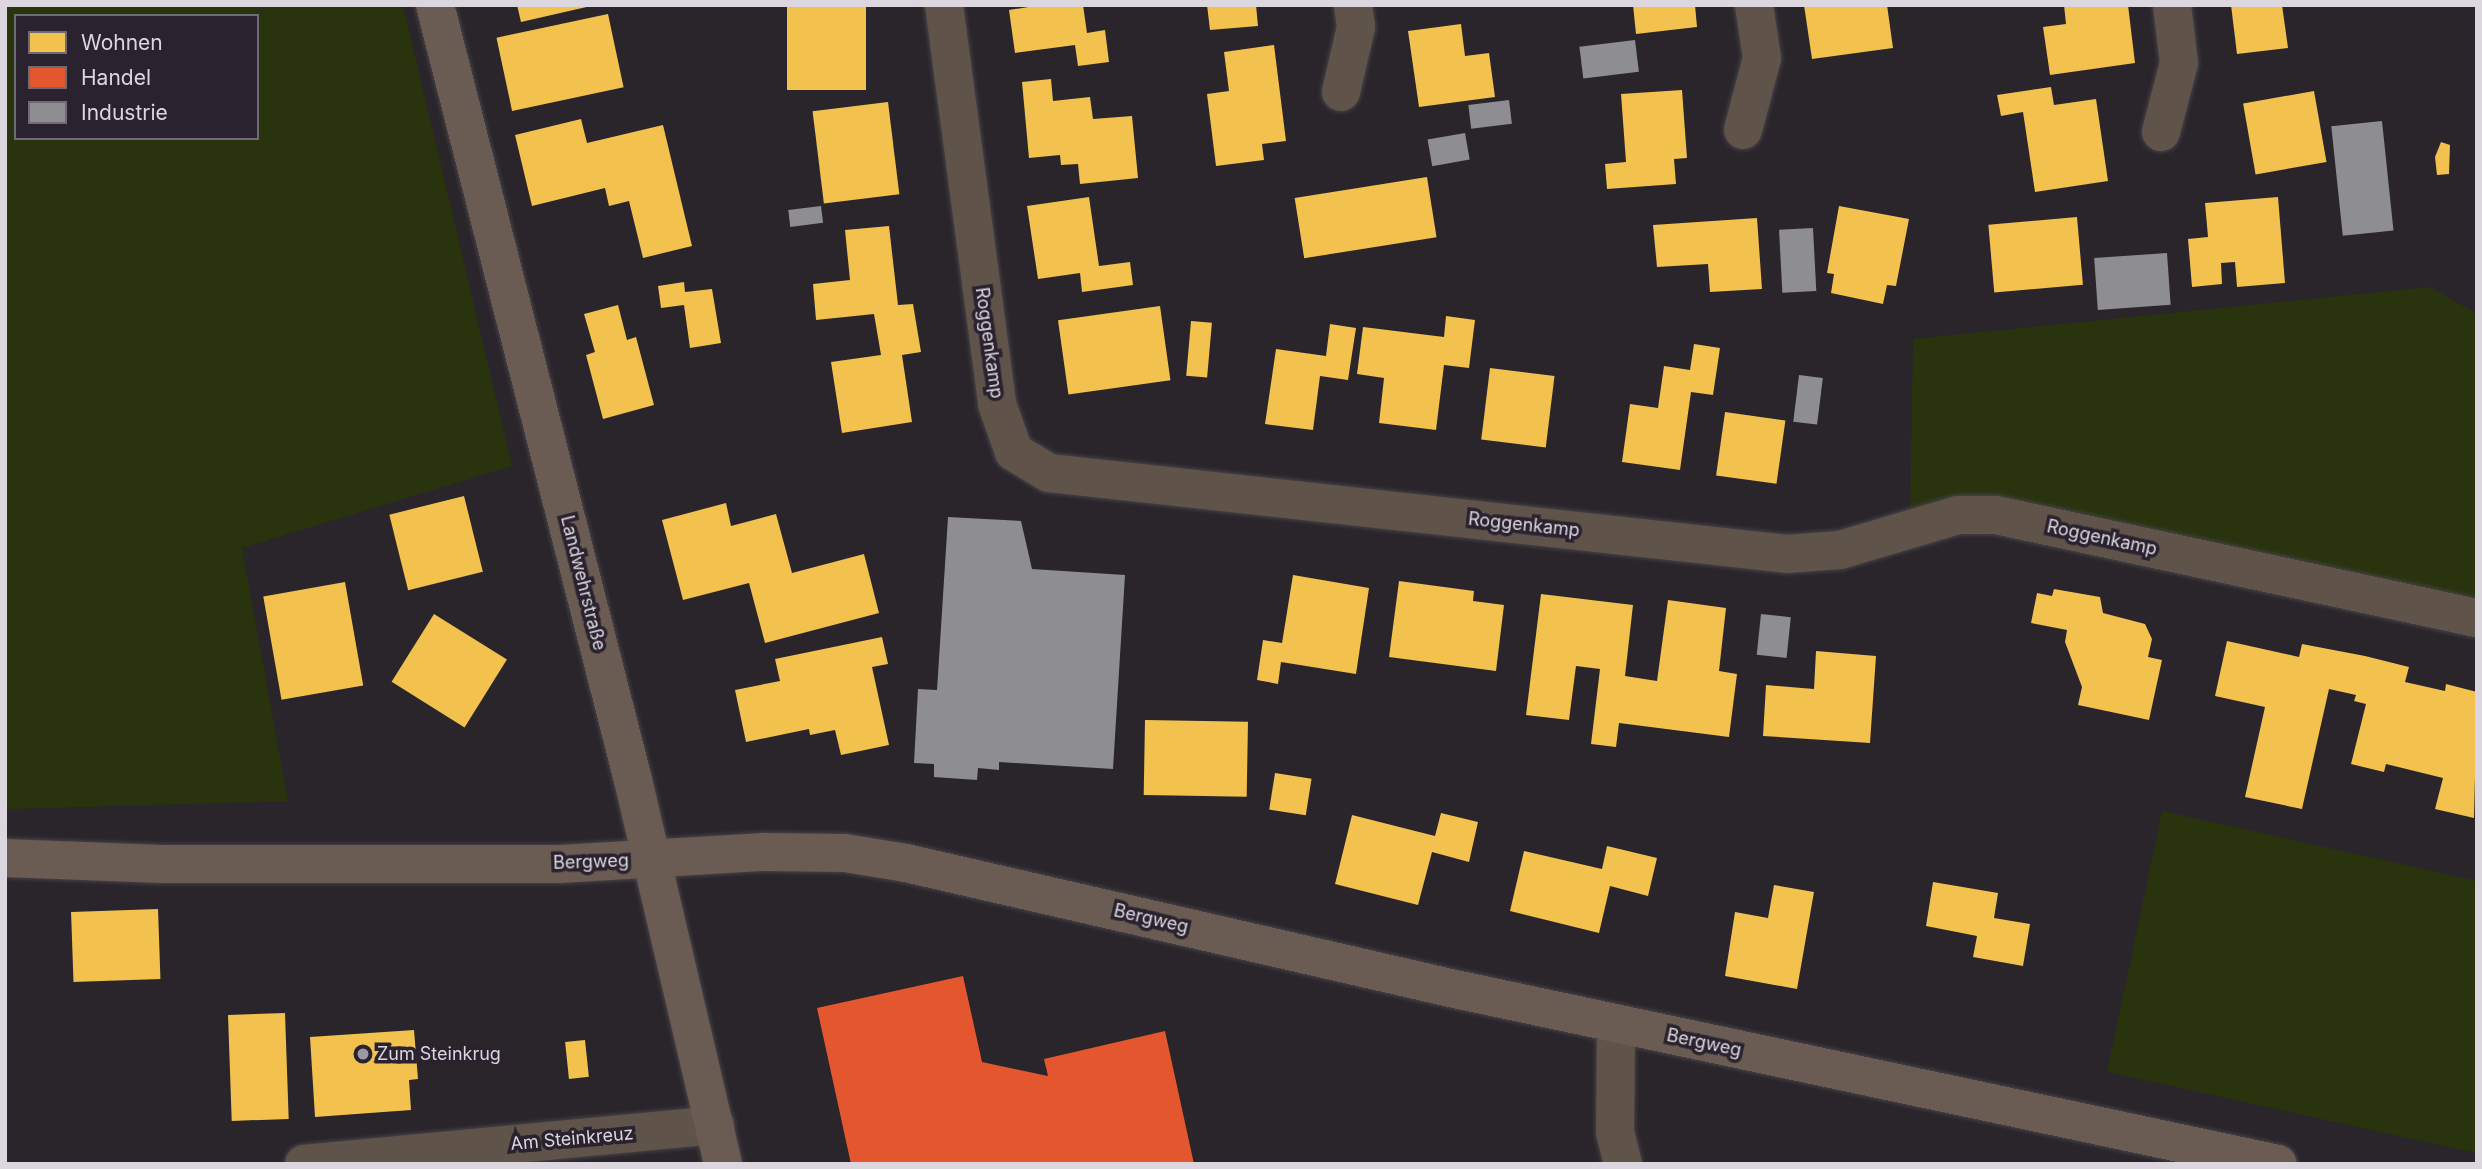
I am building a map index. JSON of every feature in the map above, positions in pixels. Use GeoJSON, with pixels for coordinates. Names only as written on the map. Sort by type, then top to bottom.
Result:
{"type":"FeatureCollection","features":[{"type":"Feature","properties":{"kind":"main road","name":"Landwehrstraße"},"geometry":{"type":"LineString","coordinates":[[435,5],[651,860],[723,1164]]}},
{"type":"Feature","properties":{"kind":"main road","name":"Bergweg"},"geometry":{"type":"LineString","coordinates":[[5,858],[162,864],[560,864],[765,852],[845,853],[906,863],[1616,1023],[2278,1164]]}},
{"type":"Feature","properties":{"kind":"street","name":"Roggenkamp"},"geometry":{"type":"LineString","coordinates":[[944,5],[997,404],[1014,452],[1049,473],[1787,554],[1840,550],[1958,515],[1996,516],[2477,618]]}},
{"type":"Feature","properties":{"kind":"street"},"geometry":{"type":"LineString","coordinates":[[1341,92],[1356,27],[1353,5]]}},
{"type":"Feature","properties":{"kind":"street"},"geometry":{"type":"LineString","coordinates":[[1743,130],[1762,58],[1755,5]]}},
{"type":"Feature","properties":{"kind":"street"},"geometry":{"type":"LineString","coordinates":[[2161,132],[2179,63],[2172,5]]}},
{"type":"Feature","properties":{"kind":"street"},"geometry":{"type":"LineString","coordinates":[[1616,1023],[1615,1132],[1623,1164]]}},
{"type":"Feature","properties":{"kind":"street","name":"Am Steinkreuz"},"geometry":{"type":"LineString","coordinates":[[304,1164],[715,1125]]}},
{"type":"Feature","properties":{"kind":"green space"},"geometry":{"type":"Polygon","coordinates":[[[5,5],[403,5],[512,466],[242,548],[288,801],[9,809],[5,803],[5,5]]]}},
{"type":"Feature","properties":{"kind":"green space"},"geometry":{"type":"Polygon","coordinates":[[[2430,287],[2477,314],[2477,618],[1996,516],[1910,527],[1913,339],[2430,287]]]}},
{"type":"Feature","properties":{"kind":"green space"},"geometry":{"type":"Polygon","coordinates":[[[2162,811],[2477,881],[2477,1153],[2107,1072],[2162,811]]]}},
{"type":"Feature","properties":{"kind":"building: Wohnen"},"geometry":{"type":"Polygon","coordinates":[[[517,5],[591,5],[591,6],[521,22],[517,5]]]}},
{"type":"Feature","properties":{"kind":"building: Wohnen"},"geometry":{"type":"Polygon","coordinates":[[[787,5],[866,5],[866,90],[787,90],[787,5]]]}},
{"type":"Feature","properties":{"kind":"building: Wohnen"},"geometry":{"type":"Polygon","coordinates":[[[1041,5],[1083,5],[1087,33],[1105,30],[1109,62],[1078,66],[1075,45],[1015,53],[1009,10],[1041,5]]]}},
{"type":"Feature","properties":{"kind":"building: Wohnen"},"geometry":{"type":"Polygon","coordinates":[[[1207,5],[1256,5],[1258,26],[1210,30],[1207,5]]]}},
{"type":"Feature","properties":{"kind":"building: Wohnen"},"geometry":{"type":"Polygon","coordinates":[[[1633,5],[1695,5],[1697,27],[1636,34],[1633,5]]]}},
{"type":"Feature","properties":{"kind":"building: Wohnen"},"geometry":{"type":"Polygon","coordinates":[[[1804,5],[1887,5],[1893,48],[1812,59],[1804,5]]]}},
{"type":"Feature","properties":{"kind":"building: Wohnen"},"geometry":{"type":"Polygon","coordinates":[[[2064,5],[2128,5],[2135,63],[2050,75],[2043,27],[2066,24],[2064,5]]]}},
{"type":"Feature","properties":{"kind":"building: Wohnen"},"geometry":{"type":"Polygon","coordinates":[[[2231,5],[2282,5],[2288,48],[2237,54],[2231,5]]]}},
{"type":"Feature","properties":{"kind":"building: Wohnen"},"geometry":{"type":"Polygon","coordinates":[[[608,14],[624,87],[512,111],[496,38],[608,14]]]}},
{"type":"Feature","properties":{"kind":"building: Wohnen"},"geometry":{"type":"Polygon","coordinates":[[[1461,24],[1465,56],[1489,53],[1495,97],[1419,107],[1408,31],[1461,24]]]}},
{"type":"Feature","properties":{"kind":"building: Wohnen"},"geometry":{"type":"Polygon","coordinates":[[[1274,45],[1286,141],[1262,144],[1264,160],[1216,166],[1207,94],[1229,91],[1224,52],[1274,45]]]}},
{"type":"Feature","properties":{"kind":"building: Wohnen"},"geometry":{"type":"Polygon","coordinates":[[[1051,79],[1053,101],[1090,97],[1093,119],[1132,116],[1138,178],[1080,184],[1078,164],[1061,165],[1060,155],[1029,158],[1022,82],[1051,79]]]}},
{"type":"Feature","properties":{"kind":"building: Wohnen"},"geometry":{"type":"Polygon","coordinates":[[[2051,87],[2054,105],[2096,99],[2108,181],[2035,192],[2023,112],[2001,116],[1997,95],[2051,87]]]}},
{"type":"Feature","properties":{"kind":"building: Wohnen"},"geometry":{"type":"Polygon","coordinates":[[[1682,90],[1687,158],[1674,159],[1676,184],[1607,189],[1605,164],[1626,162],[1621,94],[1682,90]]]}},
{"type":"Feature","properties":{"kind":"building: Wohnen"},"geometry":{"type":"Polygon","coordinates":[[[2314,91],[2327,162],[2256,174],[2243,104],[2314,91]]]}},
{"type":"Feature","properties":{"kind":"building: Wohnen"},"geometry":{"type":"Polygon","coordinates":[[[888,102],[899,194],[824,204],[813,111],[888,102]]]}},
{"type":"Feature","properties":{"kind":"building: Wohnen"},"geometry":{"type":"Polygon","coordinates":[[[581,119],[587,143],[663,125],[692,246],[643,258],[629,201],[609,206],[605,188],[532,206],[515,135],[581,119]]]}},
{"type":"Feature","properties":{"kind":"building: Wohnen"},"geometry":{"type":"Polygon","coordinates":[[[2441,142],[2450,145],[2449,174],[2437,175],[2435,157],[2441,142]]]}},
{"type":"Feature","properties":{"kind":"building: Wohnen"},"geometry":{"type":"Polygon","coordinates":[[[1427,177],[1437,237],[1304,258],[1295,198],[1427,177]]]}},
{"type":"Feature","properties":{"kind":"building: Wohnen"},"geometry":{"type":"Polygon","coordinates":[[[1089,197],[1099,266],[1130,262],[1133,285],[1082,292],[1080,273],[1038,279],[1027,206],[1089,197]]]}},
{"type":"Feature","properties":{"kind":"building: Wohnen"},"geometry":{"type":"Polygon","coordinates":[[[2278,197],[2285,283],[2237,287],[2235,262],[2221,263],[2222,284],[2192,287],[2188,239],[2208,237],[2205,203],[2278,197]]]}},
{"type":"Feature","properties":{"kind":"building: Wohnen"},"geometry":{"type":"Polygon","coordinates":[[[1839,206],[1909,219],[1896,286],[1887,285],[1883,304],[1831,293],[1834,274],[1827,273],[1839,206]]]}},
{"type":"Feature","properties":{"kind":"building: Wohnen"},"geometry":{"type":"Polygon","coordinates":[[[2077,217],[2083,285],[1994,292],[1988,225],[2077,217]]]}},
{"type":"Feature","properties":{"kind":"building: Wohnen"},"geometry":{"type":"Polygon","coordinates":[[[1757,218],[1762,289],[1710,292],[1708,264],[1657,267],[1653,225],[1757,218]]]}},
{"type":"Feature","properties":{"kind":"building: Wohnen"},"geometry":{"type":"Polygon","coordinates":[[[889,226],[898,305],[913,304],[921,352],[902,355],[912,422],[842,433],[831,362],[881,355],[874,314],[816,320],[813,284],[850,280],[845,230],[889,226]]]}},
{"type":"Feature","properties":{"kind":"building: Wohnen"},"geometry":{"type":"Polygon","coordinates":[[[684,282],[685,292],[712,289],[721,343],[690,348],[684,305],[661,308],[658,286],[684,282]]]}},
{"type":"Feature","properties":{"kind":"building: Wohnen"},"geometry":{"type":"Polygon","coordinates":[[[618,305],[627,340],[636,337],[654,405],[603,419],[586,355],[595,352],[584,314],[618,305]]]}},
{"type":"Feature","properties":{"kind":"building: Wohnen"},"geometry":{"type":"Polygon","coordinates":[[[1160,306],[1170,380],[1068,395],[1058,320],[1160,306]]]}},
{"type":"Feature","properties":{"kind":"building: Wohnen"},"geometry":{"type":"Polygon","coordinates":[[[1446,316],[1475,320],[1469,368],[1444,365],[1436,430],[1379,423],[1384,378],[1357,374],[1363,327],[1444,337],[1446,316]]]}},
{"type":"Feature","properties":{"kind":"building: Wohnen"},"geometry":{"type":"Polygon","coordinates":[[[1191,321],[1212,323],[1207,378],[1186,376],[1191,321]]]}},
{"type":"Feature","properties":{"kind":"building: Wohnen"},"geometry":{"type":"Polygon","coordinates":[[[1330,324],[1356,328],[1348,380],[1320,376],[1313,430],[1265,424],[1276,349],[1326,356],[1330,324]]]}},
{"type":"Feature","properties":{"kind":"building: Wohnen"},"geometry":{"type":"Polygon","coordinates":[[[1694,344],[1720,348],[1713,395],[1691,392],[1680,470],[1622,462],[1630,404],[1658,408],[1664,366],[1690,370],[1694,344]]]}},
{"type":"Feature","properties":{"kind":"building: Wohnen"},"geometry":{"type":"Polygon","coordinates":[[[1490,368],[1555,376],[1546,447],[1481,439],[1490,368]]]}},
{"type":"Feature","properties":{"kind":"building: Wohnen"},"geometry":{"type":"Polygon","coordinates":[[[1725,412],[1785,420],[1776,484],[1716,475],[1725,412]]]}},
{"type":"Feature","properties":{"kind":"building: Wohnen"},"geometry":{"type":"Polygon","coordinates":[[[464,496],[483,572],[408,590],[389,515],[464,496]]]}},
{"type":"Feature","properties":{"kind":"building: Wohnen"},"geometry":{"type":"Polygon","coordinates":[[[726,503],[731,526],[776,514],[792,573],[864,554],[879,613],[765,643],[749,583],[683,600],[662,520],[726,503]]]}},
{"type":"Feature","properties":{"kind":"building: Wohnen"},"geometry":{"type":"Polygon","coordinates":[[[1293,575],[1369,588],[1356,674],[1281,662],[1278,684],[1257,680],[1263,640],[1282,643],[1293,575]]]}},
{"type":"Feature","properties":{"kind":"building: Wohnen"},"geometry":{"type":"Polygon","coordinates":[[[1399,581],[1474,591],[1473,601],[1504,605],[1496,671],[1389,657],[1399,581]]]}},
{"type":"Feature","properties":{"kind":"building: Wohnen"},"geometry":{"type":"Polygon","coordinates":[[[345,582],[363,685],[281,700],[263,596],[345,582]]]}},
{"type":"Feature","properties":{"kind":"building: Wohnen"},"geometry":{"type":"Polygon","coordinates":[[[2054,589],[2100,597],[2103,613],[2145,624],[2152,639],[2148,657],[2162,660],[2149,720],[2078,705],[2082,687],[2065,642],[2067,630],[2031,623],[2037,593],[2052,596],[2054,589]]]}},
{"type":"Feature","properties":{"kind":"building: Wohnen"},"geometry":{"type":"Polygon","coordinates":[[[1541,594],[1633,605],[1625,676],[1657,681],[1668,600],[1726,608],[1719,671],[1737,674],[1729,737],[1619,723],[1616,747],[1591,744],[1600,669],[1576,666],[1569,720],[1526,715],[1541,594]]]}},
{"type":"Feature","properties":{"kind":"building: Wohnen"},"geometry":{"type":"Polygon","coordinates":[[[434,614],[507,660],[465,727],[392,682],[434,614]]]}},
{"type":"Feature","properties":{"kind":"building: Wohnen"},"geometry":{"type":"Polygon","coordinates":[[[882,637],[888,664],[872,667],[889,745],[841,755],[835,730],[810,735],[809,729],[746,742],[735,690],[780,681],[775,659],[882,637]]]}},
{"type":"Feature","properties":{"kind":"building: Wohnen"},"geometry":{"type":"Polygon","coordinates":[[[2227,641],[2299,657],[2302,644],[2365,656],[2409,667],[2405,682],[2445,691],[2446,684],[2477,692],[2474,818],[2435,809],[2443,778],[2386,764],[2384,772],[2351,764],[2366,704],[2354,701],[2356,695],[2329,689],[2302,809],[2245,797],[2265,707],[2215,696],[2227,641]]]}},
{"type":"Feature","properties":{"kind":"building: Wohnen"},"geometry":{"type":"Polygon","coordinates":[[[1816,651],[1876,656],[1870,743],[1763,736],[1766,685],[1814,689],[1816,651]]]}},
{"type":"Feature","properties":{"kind":"building: Wohnen"},"geometry":{"type":"Polygon","coordinates":[[[1145,720],[1248,722],[1247,797],[1144,795],[1145,720]]]}},
{"type":"Feature","properties":{"kind":"building: Wohnen"},"geometry":{"type":"Polygon","coordinates":[[[1275,773],[1312,779],[1306,815],[1269,810],[1275,773]]]}},
{"type":"Feature","properties":{"kind":"building: Wohnen"},"geometry":{"type":"Polygon","coordinates":[[[1441,813],[1478,822],[1469,862],[1432,852],[1418,905],[1335,884],[1352,815],[1435,836],[1441,813]]]}},
{"type":"Feature","properties":{"kind":"building: Wohnen"},"geometry":{"type":"Polygon","coordinates":[[[1607,846],[1657,858],[1648,896],[1610,886],[1599,933],[1510,911],[1524,851],[1602,869],[1607,846]]]}},
{"type":"Feature","properties":{"kind":"building: Wohnen"},"geometry":{"type":"Polygon","coordinates":[[[1933,882],[1998,893],[1994,918],[2030,924],[2023,966],[1973,957],[1977,936],[1926,926],[1933,882]]]}},
{"type":"Feature","properties":{"kind":"building: Wohnen"},"geometry":{"type":"Polygon","coordinates":[[[1774,885],[1814,892],[1797,989],[1725,976],[1735,912],[1768,918],[1774,885]]]}},
{"type":"Feature","properties":{"kind":"building: Wohnen"},"geometry":{"type":"Polygon","coordinates":[[[158,909],[160,979],[73,982],[71,912],[158,909]]]}},
{"type":"Feature","properties":{"kind":"building: Wohnen"},"geometry":{"type":"Polygon","coordinates":[[[285,1013],[289,1119],[232,1121],[228,1015],[285,1013]]]}},
{"type":"Feature","properties":{"kind":"building: Wohnen"},"geometry":{"type":"Polygon","coordinates":[[[414,1030],[418,1079],[409,1080],[411,1110],[315,1117],[310,1037],[414,1030]]]}},
{"type":"Feature","properties":{"kind":"building: Wohnen"},"geometry":{"type":"Polygon","coordinates":[[[585,1040],[589,1077],[569,1079],[565,1042],[585,1040]]]}},
{"type":"Feature","properties":{"kind":"building: Handel"},"geometry":{"type":"Polygon","coordinates":[[[963,976],[982,1062],[1048,1076],[1044,1059],[1165,1031],[1194,1164],[851,1164],[817,1008],[963,976]]]}},
{"type":"Feature","properties":{"kind":"building: Industrie"},"geometry":{"type":"Polygon","coordinates":[[[1635,40],[1639,72],[1583,79],[1579,47],[1635,40]]]}},
{"type":"Feature","properties":{"kind":"building: Industrie"},"geometry":{"type":"Polygon","coordinates":[[[1509,100],[1512,124],[1471,129],[1468,105],[1509,100]]]}},
{"type":"Feature","properties":{"kind":"building: Industrie"},"geometry":{"type":"Polygon","coordinates":[[[2382,121],[2393,230],[2343,236],[2331,126],[2382,121]]]}},
{"type":"Feature","properties":{"kind":"building: Industrie"},"geometry":{"type":"Polygon","coordinates":[[[1465,133],[1470,160],[1432,166],[1428,140],[1465,133]]]}},
{"type":"Feature","properties":{"kind":"building: Industrie"},"geometry":{"type":"Polygon","coordinates":[[[821,206],[823,223],[790,227],[788,210],[821,206]]]}},
{"type":"Feature","properties":{"kind":"building: Industrie"},"geometry":{"type":"Polygon","coordinates":[[[1813,228],[1816,291],[1782,293],[1779,230],[1813,228]]]}},
{"type":"Feature","properties":{"kind":"building: Industrie"},"geometry":{"type":"Polygon","coordinates":[[[2167,253],[2171,305],[2098,310],[2094,258],[2167,253]]]}},
{"type":"Feature","properties":{"kind":"building: Industrie"},"geometry":{"type":"Polygon","coordinates":[[[1799,375],[1823,378],[1817,425],[1793,422],[1799,375]]]}},
{"type":"Feature","properties":{"kind":"building: Industrie"},"geometry":{"type":"Polygon","coordinates":[[[948,517],[1021,521],[1032,569],[1125,575],[1113,769],[999,762],[999,770],[978,768],[977,780],[934,777],[934,764],[914,763],[918,689],[937,690],[948,517]]]}},
{"type":"Feature","properties":{"kind":"building: Industrie"},"geometry":{"type":"Polygon","coordinates":[[[1761,614],[1791,617],[1787,658],[1757,655],[1761,614]]]}},
{"type":"Feature","properties":{"kind":"place","name":"Zum Steinkrug"},"geometry":{"type":"Point","coordinates":[363,1054]}}]}
